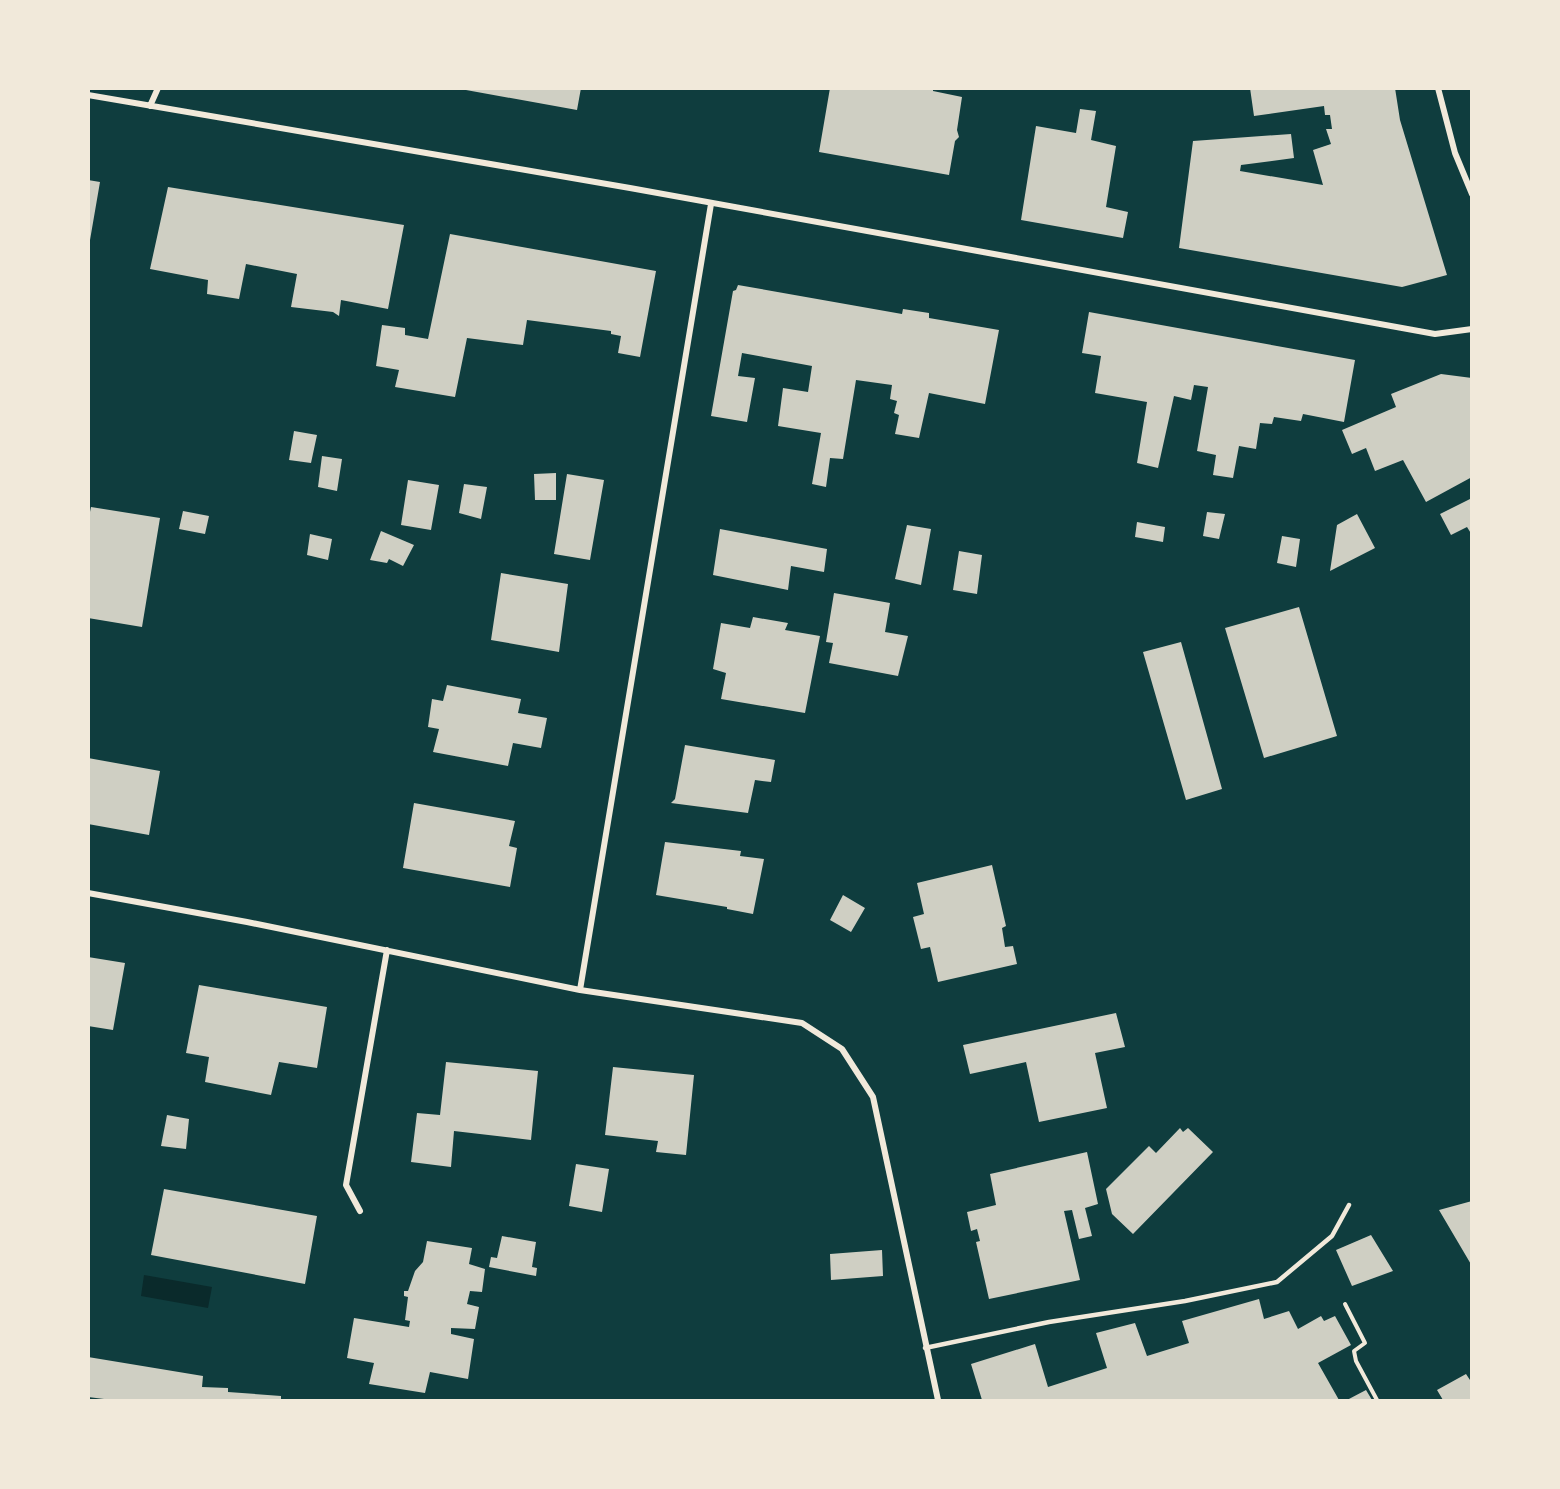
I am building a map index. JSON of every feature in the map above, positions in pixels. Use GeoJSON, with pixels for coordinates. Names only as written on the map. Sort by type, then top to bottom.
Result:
{"type":"FeatureCollection","features":[{"type":"Feature","properties":{"kind":"street"},"geometry":{"type":"LineString","coordinates":[[150,106],[158,88]]}},
{"type":"Feature","properties":{"kind":"street"},"geometry":{"type":"LineString","coordinates":[[1438,88],[1455,153],[1472,194]]}},
{"type":"Feature","properties":{"kind":"street"},"geometry":{"type":"LineString","coordinates":[[88,95],[1435,334],[1472,329]]}},
{"type":"Feature","properties":{"kind":"street"},"geometry":{"type":"LineString","coordinates":[[580,990],[711,204]]}},
{"type":"Feature","properties":{"kind":"street"},"geometry":{"type":"LineString","coordinates":[[88,893],[387,950],[580,990],[802,1023],[842,1048],[873,1097],[938,1401]]}},
{"type":"Feature","properties":{"kind":"street"},"geometry":{"type":"LineString","coordinates":[[360,1211],[346,1185],[387,950]]}},
{"type":"Feature","properties":{"kind":"lane"},"geometry":{"type":"LineString","coordinates":[[925,1348],[1050,1322],[1185,1301],[1276,1282],[1332,1236],[1349,1205]]}},
{"type":"Feature","properties":{"kind":"path"},"geometry":{"type":"LineString","coordinates":[[1345,1304],[1365,1343],[1354,1351],[1356,1361],[1377,1401]]}},
{"type":"Feature","properties":{"kind":"water"},"geometry":{"type":"Polygon","coordinates":[[[144,1275],[212,1287],[208,1308],[141,1296],[144,1275]]]}},
{"type":"Feature","properties":{"kind":"building"},"geometry":{"type":"Polygon","coordinates":[[[455,88],[581,88],[577,110],[455,88]]]}},
{"type":"Feature","properties":{"kind":"building"},"geometry":{"type":"Polygon","coordinates":[[[830,88],[933,88],[933,91],[962,97],[957,130],[959,137],[955,141],[949,175],[819,152],[830,88]]]}},
{"type":"Feature","properties":{"kind":"building"},"geometry":{"type":"Polygon","coordinates":[[[1250,88],[1395,88],[1400,120],[1447,275],[1402,287],[1179,248],[1193,141],[1291,134],[1294,158],[1241,165],[1240,171],[1323,185],[1313,150],[1331,144],[1326,129],[1332,129],[1330,115],[1325,115],[1324,106],[1254,116],[1250,88]]]}},
{"type":"Feature","properties":{"kind":"building"},"geometry":{"type":"Polygon","coordinates":[[[1080,109],[1096,111],[1091,140],[1116,146],[1106,207],[1128,212],[1123,238],[1021,220],[1036,126],[1076,133],[1080,109]]]}},
{"type":"Feature","properties":{"kind":"building"},"geometry":{"type":"Polygon","coordinates":[[[88,180],[100,182],[90,240],[88,239],[88,180]]]}},
{"type":"Feature","properties":{"kind":"building"},"geometry":{"type":"Polygon","coordinates":[[[168,187],[404,225],[388,309],[341,300],[339,316],[333,312],[291,307],[297,274],[246,264],[239,299],[207,294],[208,280],[150,269],[168,187]]]}},
{"type":"Feature","properties":{"kind":"building"},"geometry":{"type":"Polygon","coordinates":[[[450,234],[656,271],[640,357],[618,353],[621,336],[611,334],[611,331],[527,320],[523,345],[467,338],[455,397],[395,387],[399,370],[376,366],[382,325],[405,328],[405,335],[428,339],[450,234]]]}},
{"type":"Feature","properties":{"kind":"building"},"geometry":{"type":"Polygon","coordinates":[[[738,285],[902,314],[903,309],[929,313],[929,318],[999,330],[985,404],[929,393],[919,438],[895,434],[899,415],[894,413],[897,401],[890,399],[892,385],[856,380],[843,459],[830,458],[826,487],[812,484],[821,433],[778,426],[783,388],[808,392],[812,366],[742,353],[738,376],[755,378],[747,422],[711,416],[733,291],[738,285]]]}},
{"type":"Feature","properties":{"kind":"building"},"geometry":{"type":"Polygon","coordinates":[[[1089,312],[1355,360],[1344,422],[1303,414],[1301,421],[1274,417],[1272,424],[1260,423],[1256,449],[1239,446],[1233,478],[1213,475],[1216,455],[1197,451],[1208,387],[1194,385],[1191,400],[1174,396],[1158,468],[1137,463],[1147,402],[1095,393],[1101,356],[1082,353],[1089,312]]]}},
{"type":"Feature","properties":{"kind":"building"},"geometry":{"type":"Polygon","coordinates":[[[1441,374],[1472,378],[1472,477],[1426,502],[1403,460],[1375,471],[1366,448],[1352,454],[1342,430],[1396,407],[1391,394],[1441,374]]]}},
{"type":"Feature","properties":{"kind":"building"},"geometry":{"type":"Polygon","coordinates":[[[294,431],[317,435],[311,463],[289,460],[294,431]]]}},
{"type":"Feature","properties":{"kind":"building"},"geometry":{"type":"Polygon","coordinates":[[[322,456],[342,459],[337,491],[318,487],[322,456]]]}},
{"type":"Feature","properties":{"kind":"building"},"geometry":{"type":"Polygon","coordinates":[[[556,473],[556,500],[535,500],[534,474],[556,473]]]}},
{"type":"Feature","properties":{"kind":"building"},"geometry":{"type":"Polygon","coordinates":[[[567,474],[604,480],[590,560],[554,554],[567,474]]]}},
{"type":"Feature","properties":{"kind":"building"},"geometry":{"type":"Polygon","coordinates":[[[408,480],[439,485],[431,530],[401,525],[408,480]]]}},
{"type":"Feature","properties":{"kind":"building"},"geometry":{"type":"Polygon","coordinates":[[[464,484],[487,487],[481,519],[459,513],[464,484]]]}},
{"type":"Feature","properties":{"kind":"building"},"geometry":{"type":"Polygon","coordinates":[[[1472,498],[1472,535],[1467,527],[1451,535],[1440,514],[1472,498]]]}},
{"type":"Feature","properties":{"kind":"building"},"geometry":{"type":"Polygon","coordinates":[[[91,507],[160,518],[142,627],[88,618],[88,522],[91,507]]]}},
{"type":"Feature","properties":{"kind":"building"},"geometry":{"type":"Polygon","coordinates":[[[183,511],[209,516],[205,534],[179,529],[183,511]]]}},
{"type":"Feature","properties":{"kind":"building"},"geometry":{"type":"Polygon","coordinates":[[[1207,512],[1225,514],[1219,539],[1203,536],[1207,512]]]}},
{"type":"Feature","properties":{"kind":"building"},"geometry":{"type":"Polygon","coordinates":[[[1357,514],[1375,548],[1330,571],[1337,525],[1357,514]]]}},
{"type":"Feature","properties":{"kind":"building"},"geometry":{"type":"Polygon","coordinates":[[[1137,522],[1165,527],[1163,542],[1135,537],[1137,522]]]}},
{"type":"Feature","properties":{"kind":"building"},"geometry":{"type":"Polygon","coordinates":[[[907,525],[931,529],[921,585],[895,579],[907,525]]]}},
{"type":"Feature","properties":{"kind":"building"},"geometry":{"type":"Polygon","coordinates":[[[720,529],[827,549],[824,572],[791,566],[788,590],[713,575],[720,529]]]}},
{"type":"Feature","properties":{"kind":"building"},"geometry":{"type":"Polygon","coordinates":[[[381,531],[414,545],[403,566],[389,559],[387,563],[370,560],[381,531]]]}},
{"type":"Feature","properties":{"kind":"building"},"geometry":{"type":"Polygon","coordinates":[[[310,534],[332,539],[328,560],[307,555],[310,534]]]}},
{"type":"Feature","properties":{"kind":"building"},"geometry":{"type":"Polygon","coordinates":[[[1282,536],[1300,539],[1296,567],[1277,563],[1282,536]]]}},
{"type":"Feature","properties":{"kind":"building"},"geometry":{"type":"Polygon","coordinates":[[[959,551],[982,555],[977,594],[953,590],[959,551]]]}},
{"type":"Feature","properties":{"kind":"building"},"geometry":{"type":"Polygon","coordinates":[[[501,573],[568,584],[559,652],[491,640],[501,573]]]}},
{"type":"Feature","properties":{"kind":"building"},"geometry":{"type":"Polygon","coordinates":[[[834,593],[890,603],[885,632],[908,636],[898,676],[829,663],[833,643],[826,642],[834,593]]]}},
{"type":"Feature","properties":{"kind":"building"},"geometry":{"type":"Polygon","coordinates":[[[1299,607],[1337,736],[1264,758],[1225,628],[1299,607]]]}},
{"type":"Feature","properties":{"kind":"building"},"geometry":{"type":"Polygon","coordinates":[[[753,617],[788,623],[785,630],[820,636],[805,713],[721,699],[726,673],[713,669],[721,623],[750,628],[753,617]]]}},
{"type":"Feature","properties":{"kind":"building"},"geometry":{"type":"Polygon","coordinates":[[[1181,642],[1222,789],[1186,800],[1143,652],[1181,642]]]}},
{"type":"Feature","properties":{"kind":"building"},"geometry":{"type":"Polygon","coordinates":[[[447,685],[521,699],[518,713],[547,718],[541,748],[513,743],[508,766],[433,752],[439,729],[428,727],[432,699],[443,701],[447,685]]]}},
{"type":"Feature","properties":{"kind":"building"},"geometry":{"type":"Polygon","coordinates":[[[685,745],[775,760],[771,782],[755,780],[748,813],[671,803],[675,799],[685,745]]]}},
{"type":"Feature","properties":{"kind":"building"},"geometry":{"type":"Polygon","coordinates":[[[88,758],[160,771],[149,835],[88,824],[88,758]]]}},
{"type":"Feature","properties":{"kind":"building"},"geometry":{"type":"Polygon","coordinates":[[[414,803],[515,821],[509,846],[517,848],[510,887],[403,868],[414,803]]]}},
{"type":"Feature","properties":{"kind":"building"},"geometry":{"type":"Polygon","coordinates":[[[665,842],[741,851],[740,856],[764,859],[753,914],[727,909],[727,907],[656,895],[665,842]]]}},
{"type":"Feature","properties":{"kind":"building"},"geometry":{"type":"Polygon","coordinates":[[[992,865],[1006,926],[1002,928],[1005,947],[1013,946],[1017,964],[938,982],[930,947],[921,949],[913,917],[924,914],[917,883],[992,865]]]}},
{"type":"Feature","properties":{"kind":"building"},"geometry":{"type":"Polygon","coordinates":[[[843,895],[865,908],[851,932],[830,920],[843,895]]]}},
{"type":"Feature","properties":{"kind":"building"},"geometry":{"type":"Polygon","coordinates":[[[88,957],[125,963],[113,1030],[88,1026],[88,957]]]}},
{"type":"Feature","properties":{"kind":"building"},"geometry":{"type":"Polygon","coordinates":[[[199,985],[327,1007],[317,1068],[279,1062],[271,1095],[205,1082],[209,1057],[186,1053],[199,985]]]}},
{"type":"Feature","properties":{"kind":"building"},"geometry":{"type":"Polygon","coordinates":[[[1116,1013],[1125,1047],[1095,1053],[1107,1108],[1039,1122],[1026,1062],[970,1074],[963,1045],[1116,1013]]]}},
{"type":"Feature","properties":{"kind":"building"},"geometry":{"type":"Polygon","coordinates":[[[446,1062],[538,1071],[531,1140],[454,1131],[451,1167],[411,1162],[417,1113],[440,1115],[446,1062]]]}},
{"type":"Feature","properties":{"kind":"building"},"geometry":{"type":"Polygon","coordinates":[[[613,1067],[694,1075],[686,1155],[656,1152],[658,1141],[605,1135],[613,1067]]]}},
{"type":"Feature","properties":{"kind":"building"},"geometry":{"type":"Polygon","coordinates":[[[167,1115],[189,1119],[186,1149],[161,1146],[167,1115]]]}},
{"type":"Feature","properties":{"kind":"building"},"geometry":{"type":"Polygon","coordinates":[[[1180,1128],[1183,1132],[1188,1128],[1213,1152],[1133,1234],[1112,1214],[1106,1189],[1149,1146],[1156,1153],[1180,1128]]]}},
{"type":"Feature","properties":{"kind":"building"},"geometry":{"type":"Polygon","coordinates":[[[1087,1152],[1098,1204],[1085,1208],[1092,1236],[1079,1239],[1072,1210],[1064,1211],[1080,1280],[989,1299],[976,1242],[980,1241],[977,1229],[971,1231],[967,1212],[996,1205],[990,1174],[1087,1152]]]}},
{"type":"Feature","properties":{"kind":"building"},"geometry":{"type":"Polygon","coordinates":[[[576,1164],[609,1169],[602,1212],[569,1206],[576,1164]]]}},
{"type":"Feature","properties":{"kind":"building"},"geometry":{"type":"Polygon","coordinates":[[[164,1189],[317,1216],[305,1284],[151,1255],[164,1189]]]}},
{"type":"Feature","properties":{"kind":"building"},"geometry":{"type":"Polygon","coordinates":[[[1472,1201],[1472,1266],[1439,1210],[1472,1201]]]}},
{"type":"Feature","properties":{"kind":"building"},"geometry":{"type":"Polygon","coordinates":[[[1371,1235],[1393,1271],[1352,1286],[1336,1250],[1371,1235]]]}},
{"type":"Feature","properties":{"kind":"building"},"geometry":{"type":"Polygon","coordinates":[[[502,1236],[536,1242],[532,1267],[537,1268],[536,1276],[489,1267],[491,1257],[497,1258],[502,1236]]]}},
{"type":"Feature","properties":{"kind":"building"},"geometry":{"type":"Polygon","coordinates":[[[427,1241],[472,1248],[469,1264],[485,1269],[482,1292],[470,1291],[467,1304],[479,1307],[475,1329],[451,1328],[451,1334],[474,1339],[468,1379],[430,1372],[425,1393],[369,1384],[374,1363],[347,1358],[354,1318],[409,1327],[410,1321],[405,1320],[408,1297],[404,1296],[404,1291],[408,1291],[415,1271],[423,1262],[427,1241]]]}},
{"type":"Feature","properties":{"kind":"building"},"geometry":{"type":"Polygon","coordinates":[[[882,1250],[883,1276],[831,1280],[830,1254],[882,1250]]]}},
{"type":"Feature","properties":{"kind":"building"},"geometry":{"type":"Polygon","coordinates":[[[1259,1299],[1264,1319],[1289,1311],[1298,1329],[1321,1316],[1324,1321],[1335,1316],[1351,1345],[1318,1363],[1339,1400],[982,1400],[971,1364],[1035,1344],[1048,1387],[1107,1368],[1096,1333],[1135,1323],[1147,1356],[1189,1343],[1182,1321],[1259,1299]]]}},
{"type":"Feature","properties":{"kind":"building"},"geometry":{"type":"Polygon","coordinates":[[[88,1357],[203,1376],[202,1387],[228,1388],[228,1392],[281,1396],[281,1400],[112,1400],[88,1397],[88,1357]]]}},
{"type":"Feature","properties":{"kind":"building"},"geometry":{"type":"Polygon","coordinates":[[[1466,1374],[1472,1383],[1472,1400],[1443,1400],[1437,1390],[1466,1374]]]}},
{"type":"Feature","properties":{"kind":"building"},"geometry":{"type":"Polygon","coordinates":[[[1366,1390],[1372,1400],[1347,1400],[1366,1390]]]}}]}
